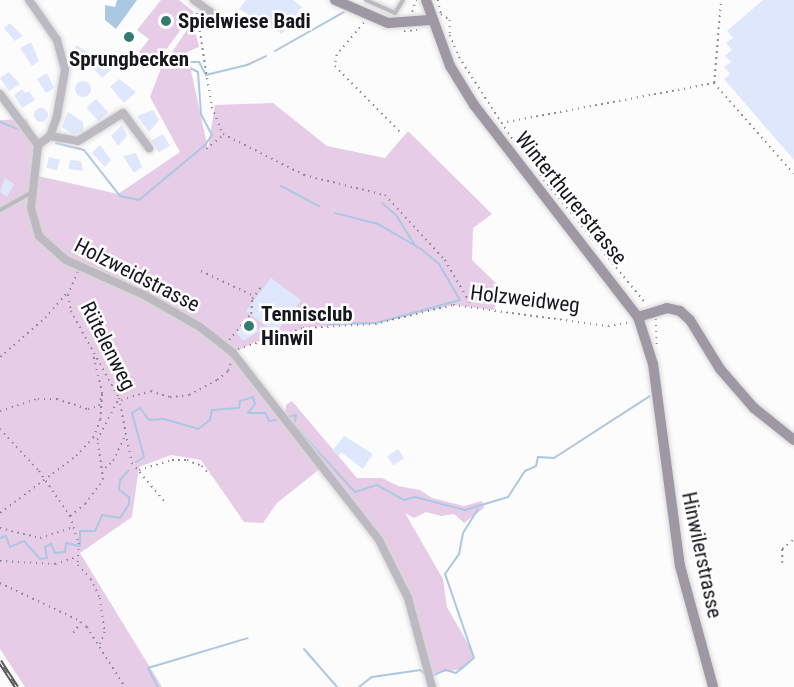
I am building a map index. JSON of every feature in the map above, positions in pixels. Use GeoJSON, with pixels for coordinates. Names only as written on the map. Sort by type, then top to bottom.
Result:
{"type":"FeatureCollection","features":[{"type":"Feature","properties":{"kind":"main road"},"geometry":{"type":"LineString","coordinates":[[335,0],[369,18],[401,24],[430,20]]}},
{"type":"Feature","properties":{"kind":"main road","name":"Winterthurerstrasse"},"geometry":{"type":"LineString","coordinates":[[426,0],[430,20],[450,66],[474,105],[638,317],[653,364],[662,430]]}},
{"type":"Feature","properties":{"kind":"main road"},"geometry":{"type":"LineString","coordinates":[[638,317],[652,311],[680,311],[690,320],[720,369],[754,408],[794,440]]}},
{"type":"Feature","properties":{"kind":"main road","name":"Hinwilerstrasse"},"geometry":{"type":"LineString","coordinates":[[662,430],[675,538],[713,687]]}},
{"type":"Feature","properties":{"kind":"street"},"geometry":{"type":"LineString","coordinates":[[0,94],[38,145],[50,136],[64,96],[63,55],[42,15],[29,0]]}},
{"type":"Feature","properties":{"kind":"street"},"geometry":{"type":"LineString","coordinates":[[197,2],[216,16]]}},
{"type":"Feature","properties":{"kind":"street"},"geometry":{"type":"LineString","coordinates":[[50,136],[78,141],[123,112],[149,148]]}},
{"type":"Feature","properties":{"kind":"street","name":"Holzweidstrasse"},"geometry":{"type":"LineString","coordinates":[[38,145],[39,159],[31,193],[32,218],[39,236],[55,252],[80,267],[144,295],[225,345],[234,355],[367,521],[408,598],[432,687]]}},
{"type":"Feature","properties":{"kind":"lane"},"geometry":{"type":"LineString","coordinates":[[366,0],[395,13],[404,0]]}},
{"type":"Feature","properties":{"kind":"lane"},"geometry":{"type":"LineString","coordinates":[[0,210],[31,193]]}},
{"type":"Feature","properties":{"kind":"path"},"geometry":{"type":"LineString","coordinates":[[412,12],[416,0]]}},
{"type":"Feature","properties":{"kind":"path"},"geometry":{"type":"LineString","coordinates":[[438,0],[441,14],[450,20],[450,35],[459,57],[500,123],[518,147]]}},
{"type":"Feature","properties":{"kind":"path"},"geometry":{"type":"LineString","coordinates":[[721,0],[714,83],[794,174]]}},
{"type":"Feature","properties":{"kind":"path"},"geometry":{"type":"LineString","coordinates":[[197,2],[196,21],[205,59],[215,122],[223,135],[304,175],[385,195],[445,260],[472,306]]}},
{"type":"Feature","properties":{"kind":"path"},"geometry":{"type":"LineString","coordinates":[[369,18],[337,55],[334,66],[402,134]]}},
{"type":"Feature","properties":{"kind":"path"},"geometry":{"type":"LineString","coordinates":[[500,123],[714,83]]}},
{"type":"Feature","properties":{"kind":"path"},"geometry":{"type":"LineString","coordinates":[[206,149],[223,135]]}},
{"type":"Feature","properties":{"kind":"path"},"geometry":{"type":"LineString","coordinates":[[538,172],[652,311],[657,321],[653,364]]}},
{"type":"Feature","properties":{"kind":"path","name":"Rütelenweg"},"geometry":{"type":"LineString","coordinates":[[80,267],[69,291],[69,307],[120,399],[129,456],[138,471],[164,501]]}},
{"type":"Feature","properties":{"kind":"path"},"geometry":{"type":"LineString","coordinates":[[201,271],[255,296]]}},
{"type":"Feature","properties":{"kind":"path"},"geometry":{"type":"LineString","coordinates":[[225,345],[251,314],[255,296],[261,287]]}},
{"type":"Feature","properties":{"kind":"path"},"geometry":{"type":"LineString","coordinates":[[0,357],[45,318],[69,291]]}},
{"type":"Feature","properties":{"kind":"path","name":"Holzweidweg"},"geometry":{"type":"LineString","coordinates":[[234,355],[303,328],[375,324],[431,309],[472,306],[526,318],[608,326],[625,325],[638,317]]}},
{"type":"Feature","properties":{"kind":"path"},"geometry":{"type":"LineString","coordinates":[[0,513],[93,438],[100,420],[102,394],[92,352]]}},
{"type":"Feature","properties":{"kind":"path"},"geometry":{"type":"LineString","coordinates":[[70,516],[85,504],[100,484],[104,468],[97,440],[120,399],[141,392],[172,397],[203,390],[228,371],[234,355]]}},
{"type":"Feature","properties":{"kind":"path"},"geometry":{"type":"LineString","coordinates":[[0,411],[38,399],[57,399],[75,407],[94,408],[102,394]]}},
{"type":"Feature","properties":{"kind":"path"},"geometry":{"type":"LineString","coordinates":[[0,429],[45,478],[70,516],[79,545],[77,557],[100,598],[105,632],[100,645]]}},
{"type":"Feature","properties":{"kind":"path"},"geometry":{"type":"LineString","coordinates":[[104,468],[113,461],[126,434]]}},
{"type":"Feature","properties":{"kind":"path"},"geometry":{"type":"LineString","coordinates":[[138,471],[172,460],[187,460],[202,466],[210,475]]}},
{"type":"Feature","properties":{"kind":"path"},"geometry":{"type":"LineString","coordinates":[[0,528],[40,538],[72,527]]}},
{"type":"Feature","properties":{"kind":"path"},"geometry":{"type":"LineString","coordinates":[[782,563],[782,549],[794,539]]}},
{"type":"Feature","properties":{"kind":"path"},"geometry":{"type":"LineString","coordinates":[[0,561],[55,564],[77,557]]}},
{"type":"Feature","properties":{"kind":"path"},"geometry":{"type":"LineString","coordinates":[[0,583],[81,622],[100,645],[125,687]]}},
{"type":"Feature","properties":{"kind":"path"},"geometry":{"type":"LineString","coordinates":[[73,633],[81,622]]}},
{"type":"Feature","properties":{"kind":"shaded area"},"geometry":{"type":"Polygon","coordinates":[[[161,0],[179,0],[194,12],[165,51],[170,55],[193,21],[199,47],[187,52],[208,149],[215,105],[273,103],[327,146],[385,158],[408,131],[492,214],[473,228],[472,260],[500,287],[494,310],[453,305],[375,324],[310,327],[253,343],[233,353],[321,468],[277,503],[263,523],[244,522],[201,460],[171,455],[139,467],[132,517],[80,553],[162,687],[25,687],[0,649],[0,120],[27,119],[41,149],[38,176],[118,194],[180,152],[150,97],[161,68],[139,52],[149,39],[137,30],[161,0]]]}},
{"type":"Feature","properties":{"kind":"shaded area"},"geometry":{"type":"Polygon","coordinates":[[[292,401],[357,478],[382,478],[398,486],[420,490],[432,498],[464,506],[482,501],[484,508],[464,523],[454,514],[441,516],[426,512],[414,518],[405,513],[443,579],[447,607],[471,649],[474,658],[463,669],[429,674],[416,622],[379,540],[285,416],[286,405],[292,401]]]}},
{"type":"Feature","properties":{"kind":"water"},"geometry":{"type":"Polygon","coordinates":[[[117,0],[137,0],[116,29],[105,20],[105,5],[115,7],[117,0]]]}},
{"type":"Feature","properties":{"kind":"building"},"geometry":{"type":"Polygon","coordinates":[[[246,0],[293,0],[302,7],[282,34],[239,9],[246,0]]]}},
{"type":"Feature","properties":{"kind":"building"},"geometry":{"type":"Polygon","coordinates":[[[763,0],[794,0],[794,160],[724,79],[730,74],[724,67],[731,62],[725,56],[732,50],[726,43],[733,38],[727,31],[763,0]]]}},
{"type":"Feature","properties":{"kind":"building"},"geometry":{"type":"Polygon","coordinates":[[[10,23],[23,36],[15,41],[4,28],[10,23]]]}},
{"type":"Feature","properties":{"kind":"building"},"geometry":{"type":"Polygon","coordinates":[[[31,42],[39,61],[32,66],[20,48],[31,42]]]}},
{"type":"Feature","properties":{"kind":"building"},"geometry":{"type":"Polygon","coordinates":[[[76,45],[88,52],[79,67],[70,62],[76,45]]]}},
{"type":"Feature","properties":{"kind":"building"},"geometry":{"type":"Polygon","coordinates":[[[99,56],[112,69],[103,78],[90,65],[99,56]]]}},
{"type":"Feature","properties":{"kind":"building"},"geometry":{"type":"Polygon","coordinates":[[[9,72],[20,84],[9,91],[0,78],[9,72]]]}},
{"type":"Feature","properties":{"kind":"building"},"geometry":{"type":"Polygon","coordinates":[[[47,73],[54,88],[46,93],[37,79],[47,73]]]}},
{"type":"Feature","properties":{"kind":"building"},"geometry":{"type":"Polygon","coordinates":[[[119,79],[136,92],[124,103],[110,87],[119,79]]]}},
{"type":"Feature","properties":{"kind":"building"},"geometry":{"type":"Polygon","coordinates":[[[83,81],[89,83],[91,89],[89,95],[83,97],[77,95],[75,89],[77,83],[83,81]]]}},
{"type":"Feature","properties":{"kind":"building"},"geometry":{"type":"Polygon","coordinates":[[[22,89],[25,93],[29,91],[35,100],[22,108],[14,95],[22,89]]]}},
{"type":"Feature","properties":{"kind":"building"},"geometry":{"type":"Polygon","coordinates":[[[96,99],[108,112],[99,121],[86,108],[96,99]]]}},
{"type":"Feature","properties":{"kind":"building"},"geometry":{"type":"Polygon","coordinates":[[[38,108],[44,108],[48,115],[44,122],[38,122],[34,118],[34,112],[38,108]]]}},
{"type":"Feature","properties":{"kind":"building"},"geometry":{"type":"Polygon","coordinates":[[[153,110],[159,120],[149,132],[137,116],[153,110]]]}},
{"type":"Feature","properties":{"kind":"building"},"geometry":{"type":"Polygon","coordinates":[[[68,112],[83,122],[83,132],[73,134],[62,127],[68,112]]]}},
{"type":"Feature","properties":{"kind":"building"},"geometry":{"type":"Polygon","coordinates":[[[122,125],[127,136],[118,146],[111,136],[122,125]]]}},
{"type":"Feature","properties":{"kind":"building"},"geometry":{"type":"Polygon","coordinates":[[[163,134],[170,146],[159,153],[152,140],[163,134]]]}},
{"type":"Feature","properties":{"kind":"building"},"geometry":{"type":"Polygon","coordinates":[[[100,145],[111,160],[105,167],[92,153],[100,145]]]}},
{"type":"Feature","properties":{"kind":"building"},"geometry":{"type":"Polygon","coordinates":[[[136,153],[142,167],[134,173],[123,156],[136,153]]]}},
{"type":"Feature","properties":{"kind":"building"},"geometry":{"type":"Polygon","coordinates":[[[49,157],[60,160],[57,170],[46,168],[49,157]]]}},
{"type":"Feature","properties":{"kind":"building"},"geometry":{"type":"Polygon","coordinates":[[[70,160],[81,161],[83,171],[69,169],[70,160]]]}},
{"type":"Feature","properties":{"kind":"building"},"geometry":{"type":"Polygon","coordinates":[[[5,178],[14,184],[7,197],[0,192],[5,178]]]}},
{"type":"Feature","properties":{"kind":"building"},"geometry":{"type":"Polygon","coordinates":[[[271,278],[301,300],[279,329],[273,331],[246,311],[271,278]]]}},
{"type":"Feature","properties":{"kind":"building","name":"Tennisclub Hinwil"},"geometry":{"type":"Polygon","coordinates":[[[251,321],[259,331],[243,341],[236,332],[251,321]]]}},
{"type":"Feature","properties":{"kind":"building"},"geometry":{"type":"Polygon","coordinates":[[[344,436],[373,454],[363,469],[341,452],[339,456],[332,451],[344,436]]]}},
{"type":"Feature","properties":{"kind":"building"},"geometry":{"type":"Polygon","coordinates":[[[398,449],[404,458],[393,465],[387,456],[398,449]]]}},
{"type":"Feature","properties":{"kind":"waterway"},"geometry":{"type":"LineString","coordinates":[[275,51],[344,12]]}},
{"type":"Feature","properties":{"kind":"waterway"},"geometry":{"type":"LineString","coordinates":[[56,143],[84,150],[120,196],[139,200],[205,145],[212,135],[201,114],[198,72],[190,68],[189,62],[199,62],[206,75],[247,65],[266,56]]}},
{"type":"Feature","properties":{"kind":"waterway"},"geometry":{"type":"LineString","coordinates":[[0,122],[18,129]]}},
{"type":"Feature","properties":{"kind":"waterway"},"geometry":{"type":"LineString","coordinates":[[281,186],[319,206]]}},
{"type":"Feature","properties":{"kind":"waterway"},"geometry":{"type":"LineString","coordinates":[[382,203],[396,215],[415,245]]}},
{"type":"Feature","properties":{"kind":"waterway"},"geometry":{"type":"LineString","coordinates":[[328,324],[376,323],[460,300],[439,264],[421,249],[378,224],[335,213]]}},
{"type":"Feature","properties":{"kind":"waterway"},"geometry":{"type":"LineString","coordinates":[[288,417],[296,415],[294,425],[355,492],[377,485],[404,500],[415,497],[465,510],[508,497],[525,471],[536,466],[538,457],[554,458],[650,396]]}},
{"type":"Feature","properties":{"kind":"waterway"},"geometry":{"type":"LineString","coordinates":[[136,462],[144,457],[132,413],[140,408],[149,420],[164,419],[198,429],[210,420],[212,410],[239,408],[240,401],[253,397],[255,404],[248,413],[265,413],[269,421],[277,420]]}},
{"type":"Feature","properties":{"kind":"waterway"},"geometry":{"type":"LineString","coordinates":[[0,538],[6,536],[10,547],[24,541],[40,559],[47,558],[45,547],[51,544],[55,553],[65,552],[66,543],[80,546],[80,531],[95,531],[102,515],[120,518],[129,504],[129,497],[119,490],[120,480],[129,470]]}},
{"type":"Feature","properties":{"kind":"waterway"},"geometry":{"type":"LineString","coordinates":[[434,675],[446,670],[456,673],[474,658],[445,574],[459,554],[463,533],[478,509]]}},
{"type":"Feature","properties":{"kind":"waterway"},"geometry":{"type":"LineString","coordinates":[[158,687],[148,668],[248,638]]}},
{"type":"Feature","properties":{"kind":"waterway"},"geometry":{"type":"LineString","coordinates":[[304,649],[337,687]]}},
{"type":"Feature","properties":{"kind":"waterway"},"geometry":{"type":"LineString","coordinates":[[359,687],[372,677],[420,670],[425,674]]}},
{"type":"Feature","properties":{"kind":"railway"},"geometry":{"type":"LineString","coordinates":[[0,661],[17,687]]}},
{"type":"Feature","properties":{"kind":"place","name":"Spielwiese Badi"},"geometry":{"type":"Point","coordinates":[166,21]}},
{"type":"Feature","properties":{"kind":"place","name":"Sprungbecken"},"geometry":{"type":"Point","coordinates":[129,37]}},
{"type":"Feature","properties":{"kind":"place","name":"Tennisclub Hinwil"},"geometry":{"type":"Point","coordinates":[249,326]}}]}
